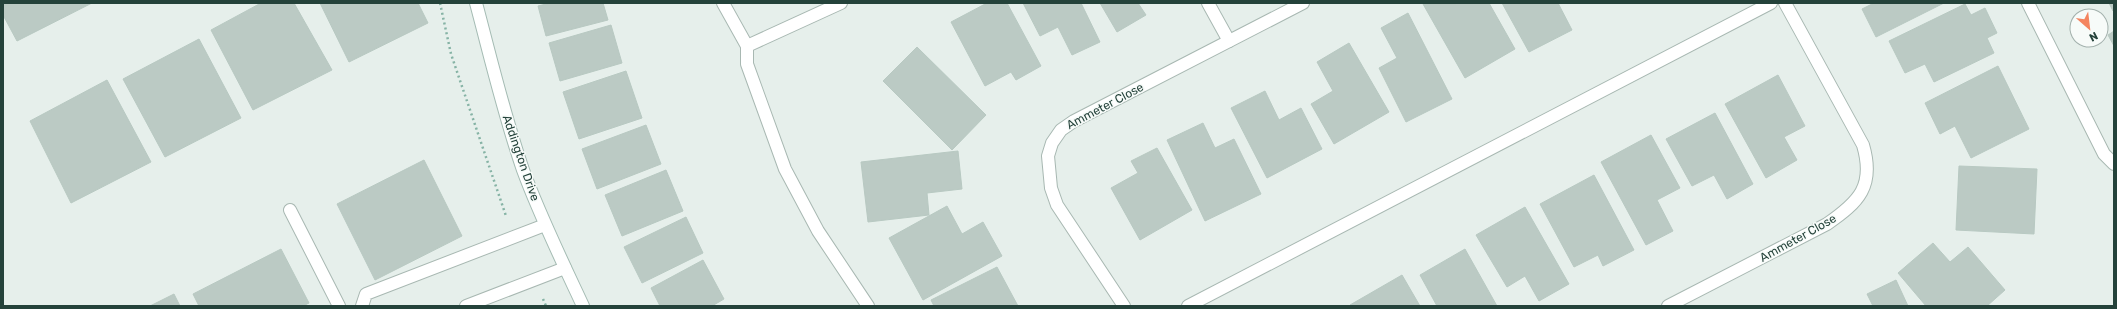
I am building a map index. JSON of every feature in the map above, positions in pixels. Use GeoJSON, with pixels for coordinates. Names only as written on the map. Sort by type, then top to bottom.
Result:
{"type":"FeatureCollection","features":[{"type":"Feature","properties":{"kind":"street","name":"Addington Drive"},"geometry":{"type":"LineString","coordinates":[[476,3],[523,170],[545,225],[583,306]]}},
{"type":"Feature","properties":{"kind":"street"},"geometry":{"type":"LineString","coordinates":[[723,3],[747,46],[747,64],[786,169],[818,231],[868,306]]}},
{"type":"Feature","properties":{"kind":"street"},"geometry":{"type":"LineString","coordinates":[[747,46],[841,3]]}},
{"type":"Feature","properties":{"kind":"street"},"geometry":{"type":"LineString","coordinates":[[1208,3],[1229,41]]}},
{"type":"Feature","properties":{"kind":"street","name":"Ammeter Close"},"geometry":{"type":"LineString","coordinates":[[1121,305],[1057,205],[1048,173],[1048,156],[1052,143],[1061,130],[1074,121],[1303,3]]}},
{"type":"Feature","properties":{"kind":"street"},"geometry":{"type":"LineString","coordinates":[[1188,306],[1771,3]]}},
{"type":"Feature","properties":{"kind":"street","name":"Ammeter Close"},"geometry":{"type":"LineString","coordinates":[[1668,306],[1827,224],[1844,212],[1858,197],[1866,181],[1868,162],[1863,145],[1785,3]]}},
{"type":"Feature","properties":{"kind":"street"},"geometry":{"type":"LineString","coordinates":[[2028,3],[2104,154],[2114,164]]}},
{"type":"Feature","properties":{"kind":"street"},"geometry":{"type":"LineString","coordinates":[[290,210],[339,306]]}},
{"type":"Feature","properties":{"kind":"street"},"geometry":{"type":"LineString","coordinates":[[362,306],[366,294],[545,225]]}},
{"type":"Feature","properties":{"kind":"street"},"geometry":{"type":"LineString","coordinates":[[466,306],[565,268]]}},
{"type":"Feature","properties":{"kind":"path"},"geometry":{"type":"LineString","coordinates":[[440,3],[451,54],[482,149],[515,236]]}},
{"type":"Feature","properties":{"kind":"path"},"geometry":{"type":"LineString","coordinates":[[534,280],[546,306]]}},
{"type":"Feature","properties":{"kind":"building"},"geometry":{"type":"Polygon","coordinates":[[[3,3],[92,3],[17,41],[3,15],[3,3]]]}},
{"type":"Feature","properties":{"kind":"building"},"geometry":{"type":"Polygon","coordinates":[[[261,3],[294,3],[332,70],[253,110],[211,30],[261,3]]]}},
{"type":"Feature","properties":{"kind":"building"},"geometry":{"type":"Polygon","coordinates":[[[320,3],[418,3],[428,23],[349,62],[320,3]]]}},
{"type":"Feature","properties":{"kind":"building"},"geometry":{"type":"Polygon","coordinates":[[[550,3],[603,3],[608,20],[546,36],[538,6],[550,3]]]}},
{"type":"Feature","properties":{"kind":"building"},"geometry":{"type":"Polygon","coordinates":[[[987,3],[1007,3],[1041,66],[1016,80],[1011,72],[985,86],[951,22],[987,3]]]}},
{"type":"Feature","properties":{"kind":"building"},"geometry":{"type":"Polygon","coordinates":[[[1023,3],[1081,3],[1100,42],[1072,55],[1058,27],[1040,36],[1023,3]]]}},
{"type":"Feature","properties":{"kind":"building"},"geometry":{"type":"Polygon","coordinates":[[[1100,3],[1138,3],[1146,15],[1117,32],[1100,3]]]}},
{"type":"Feature","properties":{"kind":"building"},"geometry":{"type":"Polygon","coordinates":[[[1489,3],[1515,49],[1465,78],[1423,4],[1489,3]]]}},
{"type":"Feature","properties":{"kind":"building"},"geometry":{"type":"Polygon","coordinates":[[[1502,3],[1558,3],[1572,30],[1529,52],[1502,3]]]}},
{"type":"Feature","properties":{"kind":"building"},"geometry":{"type":"Polygon","coordinates":[[[1874,3],[1944,3],[1876,37],[1862,9],[1874,3]]]}},
{"type":"Feature","properties":{"kind":"building"},"geometry":{"type":"Polygon","coordinates":[[[2109,3],[2114,3],[2113,11],[2109,3]]]}},
{"type":"Feature","properties":{"kind":"building"},"geometry":{"type":"Polygon","coordinates":[[[1965,4],[1971,15],[1985,8],[1997,33],[1987,38],[1994,53],[1934,82],[1925,64],[1905,73],[1889,41],[1965,4]]]}},
{"type":"Feature","properties":{"kind":"building"},"geometry":{"type":"Polygon","coordinates":[[[1408,13],[1452,99],[1406,122],[1379,68],[1397,58],[1381,28],[1408,13]]]}},
{"type":"Feature","properties":{"kind":"building"},"geometry":{"type":"Polygon","coordinates":[[[611,25],[622,63],[560,81],[549,43],[611,25]]]}},
{"type":"Feature","properties":{"kind":"building"},"geometry":{"type":"Polygon","coordinates":[[[2114,31],[2114,46],[2109,37],[2109,34],[2114,31]]]}},
{"type":"Feature","properties":{"kind":"building"},"geometry":{"type":"Polygon","coordinates":[[[199,39],[241,118],[165,157],[123,79],[199,39]]]}},
{"type":"Feature","properties":{"kind":"building"},"geometry":{"type":"Polygon","coordinates":[[[1349,43],[1389,112],[1334,144],[1311,104],[1333,91],[1317,62],[1349,43]]]}},
{"type":"Feature","properties":{"kind":"building"},"geometry":{"type":"Polygon","coordinates":[[[917,47],[986,115],[952,150],[883,81],[917,47]]]}},
{"type":"Feature","properties":{"kind":"building"},"geometry":{"type":"Polygon","coordinates":[[[1998,66],[2029,129],[1971,158],[1955,126],[1940,134],[1925,103],[1998,66]]]}},
{"type":"Feature","properties":{"kind":"building"},"geometry":{"type":"Polygon","coordinates":[[[626,71],[642,118],[579,139],[563,92],[626,71]]]}},
{"type":"Feature","properties":{"kind":"building"},"geometry":{"type":"Polygon","coordinates":[[[1778,75],[1805,126],[1784,137],[1797,160],[1766,178],[1725,104],[1778,75]]]}},
{"type":"Feature","properties":{"kind":"building"},"geometry":{"type":"Polygon","coordinates":[[[107,80],[151,162],[71,203],[30,121],[107,80]]]}},
{"type":"Feature","properties":{"kind":"building"},"geometry":{"type":"Polygon","coordinates":[[[1265,91],[1279,120],[1301,108],[1322,149],[1267,178],[1231,108],[1265,91]]]}},
{"type":"Feature","properties":{"kind":"building"},"geometry":{"type":"Polygon","coordinates":[[[1715,113],[1753,184],[1727,199],[1714,175],[1692,186],[1666,139],[1715,113]]]}},
{"type":"Feature","properties":{"kind":"building"},"geometry":{"type":"Polygon","coordinates":[[[1203,123],[1215,148],[1234,139],[1261,194],[1205,221],[1167,140],[1203,123]]]}},
{"type":"Feature","properties":{"kind":"building"},"geometry":{"type":"Polygon","coordinates":[[[646,125],[661,164],[597,189],[582,149],[646,125]]]}},
{"type":"Feature","properties":{"kind":"building"},"geometry":{"type":"Polygon","coordinates":[[[1651,135],[1680,188],[1657,200],[1673,231],[1646,245],[1601,162],[1651,135]]]}},
{"type":"Feature","properties":{"kind":"building"},"geometry":{"type":"Polygon","coordinates":[[[1157,148],[1192,210],[1140,240],[1111,188],[1138,173],[1131,161],[1157,148]]]}},
{"type":"Feature","properties":{"kind":"building"},"geometry":{"type":"Polygon","coordinates":[[[958,151],[962,189],[927,193],[929,215],[868,222],[861,162],[958,151]]]}},
{"type":"Feature","properties":{"kind":"building"},"geometry":{"type":"Polygon","coordinates":[[[424,160],[462,236],[375,280],[337,204],[424,160]]]}},
{"type":"Feature","properties":{"kind":"building"},"geometry":{"type":"Polygon","coordinates":[[[1959,166],[2037,169],[2034,234],[1956,230],[1959,166]]]}},
{"type":"Feature","properties":{"kind":"building"},"geometry":{"type":"Polygon","coordinates":[[[666,170],[683,211],[622,236],[605,195],[666,170]]]}},
{"type":"Feature","properties":{"kind":"building"},"geometry":{"type":"Polygon","coordinates":[[[1594,175],[1634,250],[1603,266],[1598,255],[1574,267],[1540,204],[1594,175]]]}},
{"type":"Feature","properties":{"kind":"building"},"geometry":{"type":"Polygon","coordinates":[[[947,206],[962,234],[983,222],[1002,256],[923,300],[889,238],[947,206]]]}},
{"type":"Feature","properties":{"kind":"building"},"geometry":{"type":"Polygon","coordinates":[[[1525,207],[1569,284],[1539,301],[1525,276],[1507,287],[1476,235],[1525,207]]]}},
{"type":"Feature","properties":{"kind":"building"},"geometry":{"type":"Polygon","coordinates":[[[686,217],[703,253],[642,283],[624,247],[686,217]]]}},
{"type":"Feature","properties":{"kind":"building"},"geometry":{"type":"Polygon","coordinates":[[[1933,243],[1950,262],[1968,247],[2005,290],[1987,306],[1926,306],[1898,273],[1933,243]]]}},
{"type":"Feature","properties":{"kind":"building"},"geometry":{"type":"Polygon","coordinates":[[[281,249],[309,303],[303,306],[199,306],[193,294],[281,249]]]}},
{"type":"Feature","properties":{"kind":"building"},"geometry":{"type":"Polygon","coordinates":[[[1465,249],[1497,306],[1437,306],[1420,275],[1465,249]]]}},
{"type":"Feature","properties":{"kind":"building"},"geometry":{"type":"Polygon","coordinates":[[[703,260],[724,299],[712,306],[660,306],[651,288],[703,260]]]}},
{"type":"Feature","properties":{"kind":"building"},"geometry":{"type":"Polygon","coordinates":[[[997,267],[1018,306],[934,306],[931,300],[997,267]]]}},
{"type":"Feature","properties":{"kind":"building"},"geometry":{"type":"Polygon","coordinates":[[[1402,275],[1420,306],[1350,305],[1402,275]]]}},
{"type":"Feature","properties":{"kind":"building"},"geometry":{"type":"Polygon","coordinates":[[[1896,280],[1908,306],[1873,306],[1867,294],[1896,280]]]}},
{"type":"Feature","properties":{"kind":"building"},"geometry":{"type":"Polygon","coordinates":[[[174,294],[180,306],[150,306],[174,294]]]}}]}
